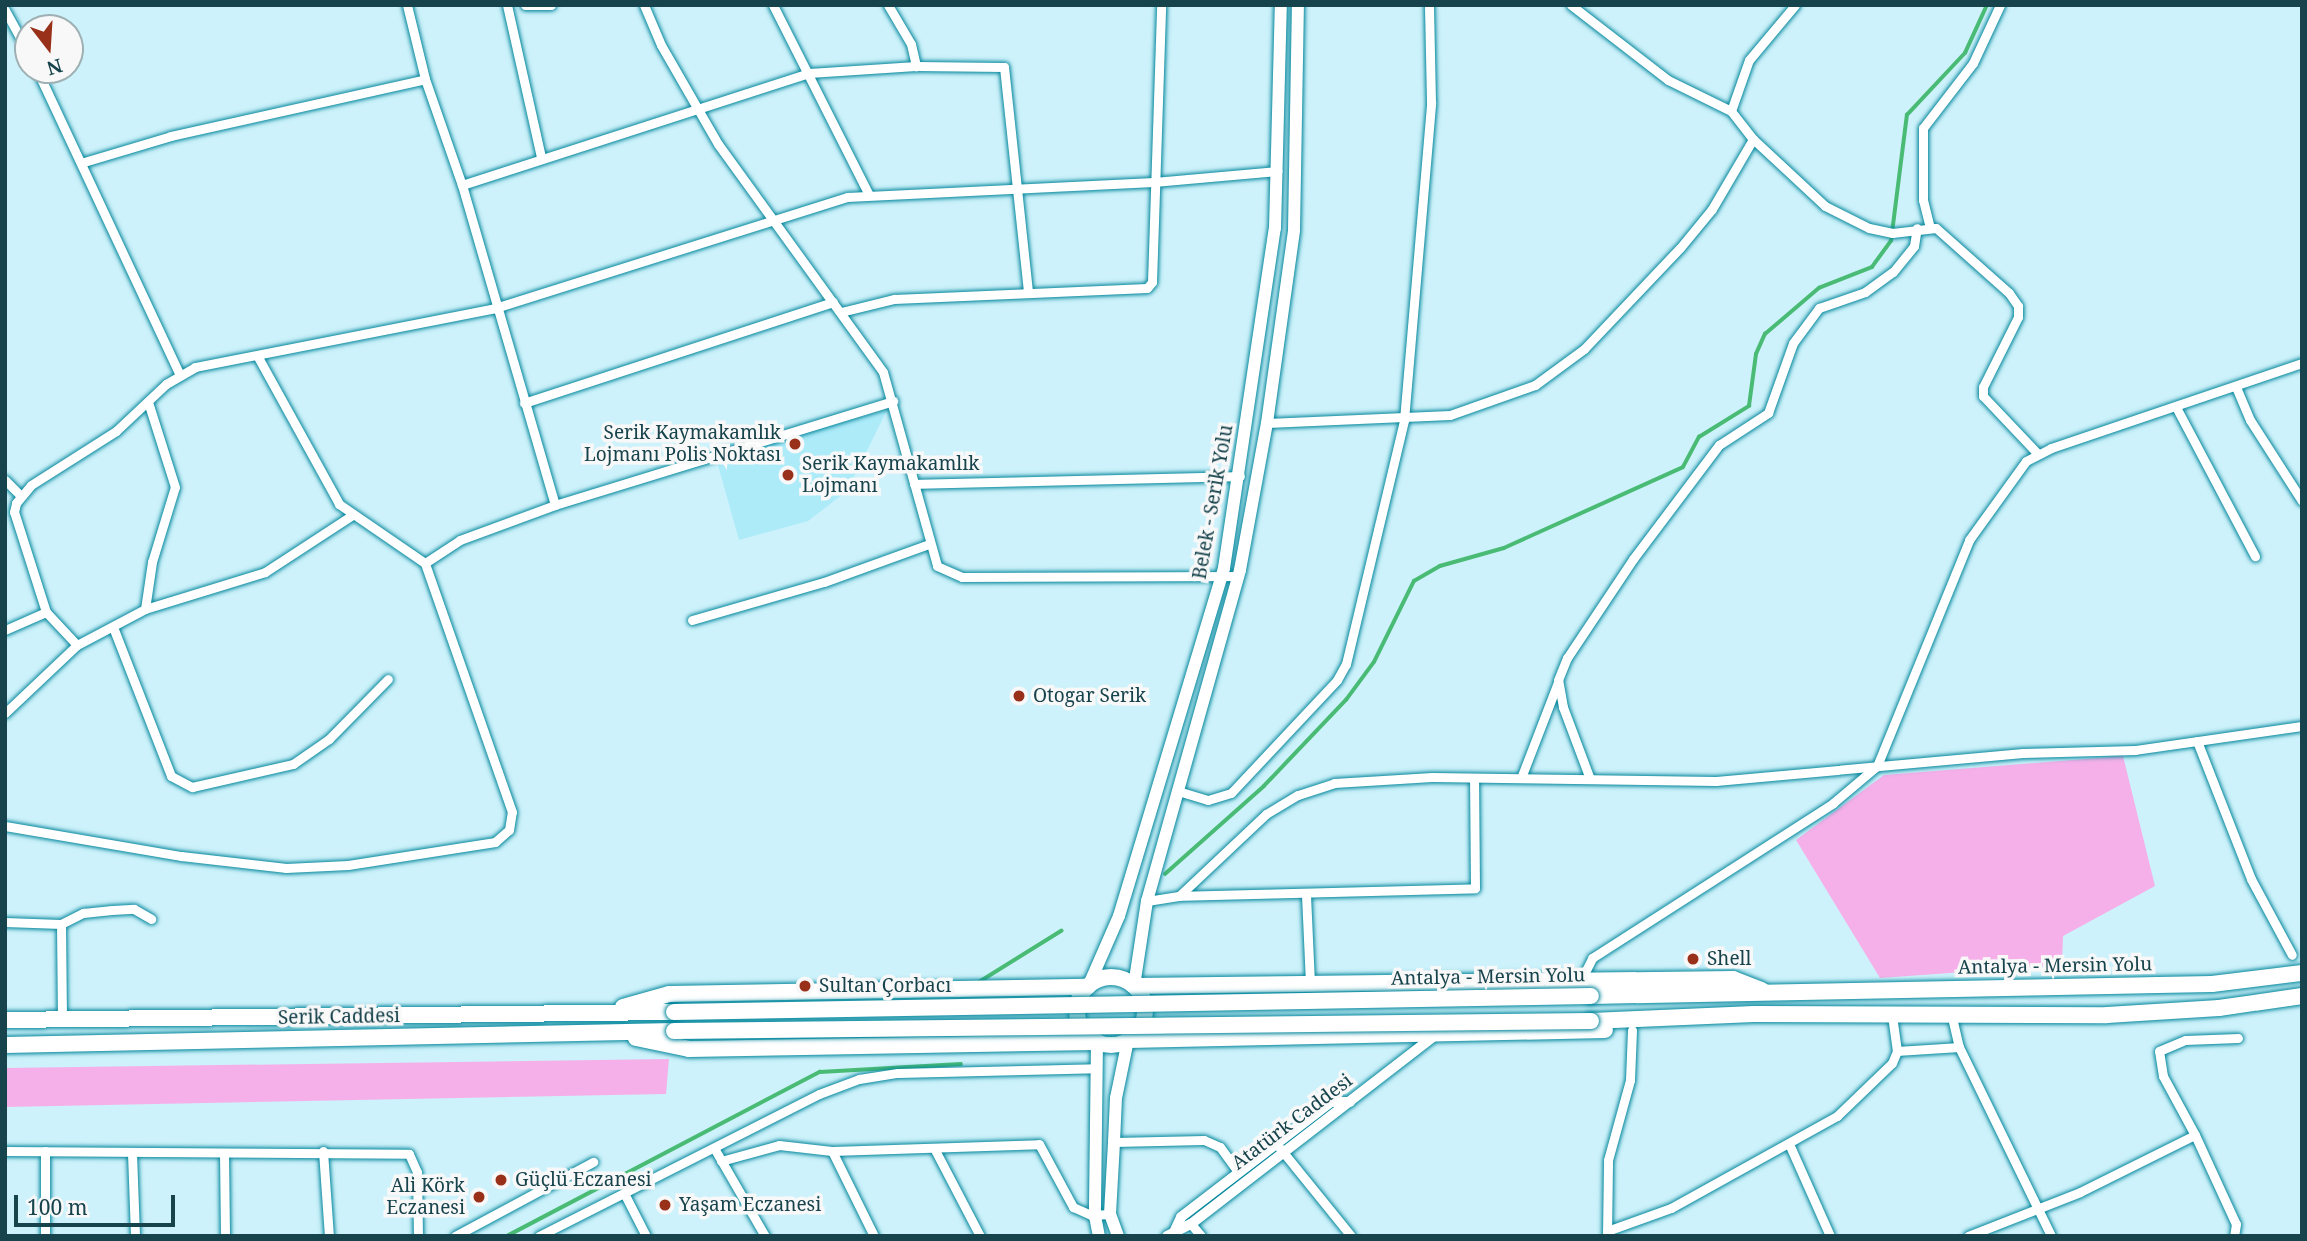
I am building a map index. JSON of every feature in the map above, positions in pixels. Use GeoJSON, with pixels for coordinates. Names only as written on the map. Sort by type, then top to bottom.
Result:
{"type":"FeatureCollection","features":[{"type":"Feature","properties":{"kind":"highway","name":"Antalya - Mersin Yolu"},"geometry":{"type":"LineString","coordinates":[[674,1012],[2212,984],[2302,973]]}},
{"type":"Feature","properties":{"kind":"highway"},"geometry":{"type":"LineString","coordinates":[[605,1013],[669,994],[1088,987],[1105,978],[1134,986],[1733,979],[1770,994]]}},
{"type":"Feature","properties":{"kind":"highway"},"geometry":{"type":"LineString","coordinates":[[1128,1040],[1145,1015],[1134,986]]}},
{"type":"Feature","properties":{"kind":"highway"},"geometry":{"type":"LineString","coordinates":[[1088,987],[1079,1001],[1078,1017],[1084,1032],[1097,1042]]}},
{"type":"Feature","properties":{"kind":"highway"},"geometry":{"type":"LineString","coordinates":[[606,1032],[689,1049],[1097,1042],[1632,1030],[1755,1014],[2107,1015],[2219,1008],[2302,996]]}},
{"type":"Feature","properties":{"kind":"highway","name":"Serik Caddesi"},"geometry":{"type":"LineString","coordinates":[[5,1020],[674,1012]]}},
{"type":"Feature","properties":{"kind":"highway","name":"Serik Caddesi"},"geometry":{"type":"LineString","coordinates":[[5,1045],[606,1032],[1591,1021],[1755,1014]]}},
{"type":"Feature","properties":{"kind":"main road","name":"Belek - Serik Yolu"},"geometry":{"type":"LineString","coordinates":[[1088,987],[1119,916],[1221,576],[1240,476],[1275,228],[1281,5]]}},
{"type":"Feature","properties":{"kind":"main road","name":"Belek - Serik Yolu"},"geometry":{"type":"LineString","coordinates":[[1134,986],[1147,901],[1238,576],[1266,423],[1294,230],[1298,5]]}},
{"type":"Feature","properties":{"kind":"main road"},"geometry":{"type":"LineString","coordinates":[[1118,1236],[1110,1214],[1116,1098],[1128,1040]]}},
{"type":"Feature","properties":{"kind":"main road"},"geometry":{"type":"LineString","coordinates":[[1097,1042],[1095,1216],[1099,1236]]}},
{"type":"Feature","properties":{"kind":"street"},"geometry":{"type":"LineString","coordinates":[[407,5],[425,79],[462,185],[495,308],[555,505]]}},
{"type":"Feature","properties":{"kind":"street"},"geometry":{"type":"LineString","coordinates":[[506,5],[541,158]]}},
{"type":"Feature","properties":{"kind":"street"},"geometry":{"type":"LineString","coordinates":[[525,5],[551,5]]}},
{"type":"Feature","properties":{"kind":"street"},"geometry":{"type":"LineString","coordinates":[[644,5],[661,45],[718,144],[774,217],[883,372],[937,566],[954,577],[1238,576]]}},
{"type":"Feature","properties":{"kind":"street"},"geometry":{"type":"LineString","coordinates":[[773,5],[867,193]]}},
{"type":"Feature","properties":{"kind":"street"},"geometry":{"type":"LineString","coordinates":[[888,5],[907,35],[916,66]]}},
{"type":"Feature","properties":{"kind":"street"},"geometry":{"type":"LineString","coordinates":[[841,312],[894,299],[1147,288],[1152,282],[1161,5]]}},
{"type":"Feature","properties":{"kind":"street"},"geometry":{"type":"LineString","coordinates":[[1178,791],[1208,800],[1231,793],[1340,676],[1404,420],[1431,102],[1429,5]]}},
{"type":"Feature","properties":{"kind":"street"},"geometry":{"type":"LineString","coordinates":[[1571,5],[1668,80],[1731,111],[1753,139],[1825,206],[1869,228],[1892,233],[1930,228],[1946,233],[2018,306],[2018,317],[1983,387],[1983,396],[2037,453]]}},
{"type":"Feature","properties":{"kind":"street"},"geometry":{"type":"LineString","coordinates":[[1731,111],[1749,60],[1795,5]]}},
{"type":"Feature","properties":{"kind":"street"},"geometry":{"type":"LineString","coordinates":[[1930,228],[1923,200],[1923,128],[1973,63],[2000,5]]}},
{"type":"Feature","properties":{"kind":"street"},"geometry":{"type":"LineString","coordinates":[[5,10],[14,26]]}},
{"type":"Feature","properties":{"kind":"street"},"geometry":{"type":"LineString","coordinates":[[462,185],[809,73],[916,66],[1004,67],[1028,292]]}},
{"type":"Feature","properties":{"kind":"street"},"geometry":{"type":"LineString","coordinates":[[84,162],[171,136],[425,79]]}},
{"type":"Feature","properties":{"kind":"street"},"geometry":{"type":"LineString","coordinates":[[44,84],[84,162],[179,373]]}},
{"type":"Feature","properties":{"kind":"street"},"geometry":{"type":"LineString","coordinates":[[1266,423],[1404,420],[1481,408],[1535,385],[1565,364],[1680,248],[1712,209],[1753,139]]}},
{"type":"Feature","properties":{"kind":"street"},"geometry":{"type":"LineString","coordinates":[[77,645],[46,612],[9,514],[20,495],[116,430],[179,373],[495,308],[774,217],[867,193],[1154,182],[1278,171]]}},
{"type":"Feature","properties":{"kind":"street"},"geometry":{"type":"LineString","coordinates":[[1521,778],[1558,680],[1592,617],[1719,445],[1768,413],[1793,343],[1819,308],[1865,292],[1893,272],[1914,246],[1917,228]]}},
{"type":"Feature","properties":{"kind":"street"},"geometry":{"type":"LineString","coordinates":[[524,403],[833,302]]}},
{"type":"Feature","properties":{"kind":"street"},"geometry":{"type":"LineString","coordinates":[[5,826],[181,856],[286,868],[348,865],[486,844],[503,837],[512,811],[425,563],[351,516],[320,476],[299,428],[258,357]]}},
{"type":"Feature","properties":{"kind":"street"},"geometry":{"type":"LineString","coordinates":[[1581,980],[1592,958],[1833,803],[1877,766],[1969,540],[2026,461],[2037,453],[2302,363]]}},
{"type":"Feature","properties":{"kind":"street"},"geometry":{"type":"LineString","coordinates":[[2236,387],[2250,420],[2302,501]]}},
{"type":"Feature","properties":{"kind":"street"},"geometry":{"type":"LineString","coordinates":[[425,563],[460,540],[555,505],[893,401]]}},
{"type":"Feature","properties":{"kind":"street"},"geometry":{"type":"LineString","coordinates":[[145,610],[152,562],[175,487],[148,402]]}},
{"type":"Feature","properties":{"kind":"street"},"geometry":{"type":"LineString","coordinates":[[2176,407],[2255,556]]}},
{"type":"Feature","properties":{"kind":"street"},"geometry":{"type":"LineString","coordinates":[[914,484],[1240,476]]}},
{"type":"Feature","properties":{"kind":"street"},"geometry":{"type":"LineString","coordinates":[[5,480],[20,495]]}},
{"type":"Feature","properties":{"kind":"street"},"geometry":{"type":"LineString","coordinates":[[5,713],[77,645],[145,610],[265,572],[351,516]]}},
{"type":"Feature","properties":{"kind":"street"},"geometry":{"type":"LineString","coordinates":[[692,620],[824,582],[929,544]]}},
{"type":"Feature","properties":{"kind":"street"},"geometry":{"type":"LineString","coordinates":[[5,630],[46,612]]}},
{"type":"Feature","properties":{"kind":"street"},"geometry":{"type":"LineString","coordinates":[[113,627],[171,776],[192,788],[293,764],[328,739],[388,679]]}},
{"type":"Feature","properties":{"kind":"street"},"geometry":{"type":"LineString","coordinates":[[1558,680],[1563,707],[1590,779]]}},
{"type":"Feature","properties":{"kind":"street"},"geometry":{"type":"LineString","coordinates":[[1179,896],[1266,814],[1297,795],[1356,780],[1521,778],[1716,781],[2023,753],[2135,750],[2302,726]]}},
{"type":"Feature","properties":{"kind":"street"},"geometry":{"type":"LineString","coordinates":[[2197,741],[2251,879],[2292,955]]}},
{"type":"Feature","properties":{"kind":"street"},"geometry":{"type":"LineString","coordinates":[[1147,901],[1179,896],[1306,895],[1475,888],[1474,778]]}},
{"type":"Feature","properties":{"kind":"street"},"geometry":{"type":"LineString","coordinates":[[1306,895],[1310,983]]}},
{"type":"Feature","properties":{"kind":"street"},"geometry":{"type":"LineString","coordinates":[[5,922],[61,924],[83,913],[112,909],[134,909],[150,919]]}},
{"type":"Feature","properties":{"kind":"street"},"geometry":{"type":"LineString","coordinates":[[61,924],[62,1018]]}},
{"type":"Feature","properties":{"kind":"street"},"geometry":{"type":"LineString","coordinates":[[1951,1013],[1959,1047],[2051,1236]]}},
{"type":"Feature","properties":{"kind":"street"},"geometry":{"type":"LineString","coordinates":[[1632,1030],[1630,1080],[1608,1160],[1607,1233],[1671,1208],[1790,1146],[1855,1101],[1892,1063],[1897,1051],[1892,1014]]}},
{"type":"Feature","properties":{"kind":"street","name":"Atatürk Caddesi"},"geometry":{"type":"LineString","coordinates":[[1171,1233],[1191,1224],[1280,1148],[1350,1102],[1437,1034]]}},
{"type":"Feature","properties":{"kind":"street"},"geometry":{"type":"LineString","coordinates":[[2234,1236],[2236,1224],[2195,1135],[2163,1076],[2160,1051],[2185,1040],[2238,1038]]}},
{"type":"Feature","properties":{"kind":"street"},"geometry":{"type":"LineString","coordinates":[[1897,1051],[1959,1047]]}},
{"type":"Feature","properties":{"kind":"street"},"geometry":{"type":"LineString","coordinates":[[540,1236],[819,1094],[879,1075],[1096,1068]]}},
{"type":"Feature","properties":{"kind":"street"},"geometry":{"type":"LineString","coordinates":[[1968,1236],[2038,1205],[2080,1192],[2195,1135]]}},
{"type":"Feature","properties":{"kind":"street"},"geometry":{"type":"LineString","coordinates":[[1114,1142],[1204,1140],[1220,1147],[1238,1172]]}},
{"type":"Feature","properties":{"kind":"street"},"geometry":{"type":"LineString","coordinates":[[721,1161],[779,1144],[832,1151],[1039,1144],[1070,1203],[1095,1216],[1110,1214]]}},
{"type":"Feature","properties":{"kind":"street"},"geometry":{"type":"LineString","coordinates":[[1790,1146],[1830,1236]]}},
{"type":"Feature","properties":{"kind":"street"},"geometry":{"type":"LineString","coordinates":[[714,1148],[765,1236]]}},
{"type":"Feature","properties":{"kind":"street"},"geometry":{"type":"LineString","coordinates":[[934,1148],[980,1236]]}},
{"type":"Feature","properties":{"kind":"street"},"geometry":{"type":"LineString","coordinates":[[1171,1233],[1181,1217],[1238,1172],[1280,1148],[1351,1236]]}},
{"type":"Feature","properties":{"kind":"street"},"geometry":{"type":"LineString","coordinates":[[5,1151],[409,1154],[417,1172],[418,1236]]}},
{"type":"Feature","properties":{"kind":"street"},"geometry":{"type":"LineString","coordinates":[[45,1151],[45,1236]]}},
{"type":"Feature","properties":{"kind":"street"},"geometry":{"type":"LineString","coordinates":[[832,1151],[874,1236]]}},
{"type":"Feature","properties":{"kind":"street"},"geometry":{"type":"LineString","coordinates":[[323,1152],[329,1236]]}},
{"type":"Feature","properties":{"kind":"street"},"geometry":{"type":"LineString","coordinates":[[132,1153],[135,1236]]}},
{"type":"Feature","properties":{"kind":"street"},"geometry":{"type":"LineString","coordinates":[[224,1153],[225,1236]]}},
{"type":"Feature","properties":{"kind":"street"},"geometry":{"type":"LineString","coordinates":[[455,1236],[593,1162]]}},
{"type":"Feature","properties":{"kind":"street"},"geometry":{"type":"LineString","coordinates":[[624,1193],[646,1236]]}},
{"type":"Feature","properties":{"kind":"street"},"geometry":{"type":"LineString","coordinates":[[1191,1224],[1201,1236]]}},
{"type":"Feature","properties":{"kind":"shaded area","name":"Serik Kaymakamlık Lojmanı"},"geometry":{"type":"Polygon","coordinates":[[[887,410],[847,491],[808,521],[739,540],[716,458],[887,410]]]}},
{"type":"Feature","properties":{"kind":"shaded area"},"geometry":{"type":"Polygon","coordinates":[[[2123,756],[2155,886],[2063,936],[2062,965],[1880,978],[1796,840],[1884,775],[2123,756]]]}},
{"type":"Feature","properties":{"kind":"shaded area"},"geometry":{"type":"Polygon","coordinates":[[[669,1059],[666,1094],[5,1107],[5,1068],[669,1059]]]}},
{"type":"Feature","properties":{"kind":"waterway"},"geometry":{"type":"LineString","coordinates":[[1165,874],[1264,786],[1346,700],[1374,662],[1414,581],[1440,566],[1504,548],[1683,467],[1699,437],[1749,406],[1756,354],[1765,334],[1819,288],[1872,267],[1891,241],[1907,115],[1965,53],[1987,5]]}},
{"type":"Feature","properties":{"kind":"waterway"},"geometry":{"type":"LineString","coordinates":[[979,982],[1061,931]]}},
{"type":"Feature","properties":{"kind":"waterway"},"geometry":{"type":"LineString","coordinates":[[507,1236],[820,1072],[961,1064]]}},
{"type":"Feature","properties":{"kind":"place","name":"Serik Kaymakamlık Lojmanı Polis Noktası"},"geometry":{"type":"Point","coordinates":[795,444]}},
{"type":"Feature","properties":{"kind":"place","name":"Serik Kaymakamlık Lojmanı"},"geometry":{"type":"Point","coordinates":[788,475]}},
{"type":"Feature","properties":{"kind":"place","name":"Otogar Serik"},"geometry":{"type":"Point","coordinates":[1019,696]}},
{"type":"Feature","properties":{"kind":"place","name":"Shell"},"geometry":{"type":"Point","coordinates":[1693,959]}},
{"type":"Feature","properties":{"kind":"place","name":"Sultan Çorbacı"},"geometry":{"type":"Point","coordinates":[805,986]}},
{"type":"Feature","properties":{"kind":"place","name":"Güçlü Eczanesi"},"geometry":{"type":"Point","coordinates":[501,1180]}},
{"type":"Feature","properties":{"kind":"place","name":"Ali Körk Eczanesi"},"geometry":{"type":"Point","coordinates":[479,1197]}},
{"type":"Feature","properties":{"kind":"place","name":"Yaşam Eczanesi"},"geometry":{"type":"Point","coordinates":[665,1205]}}]}
